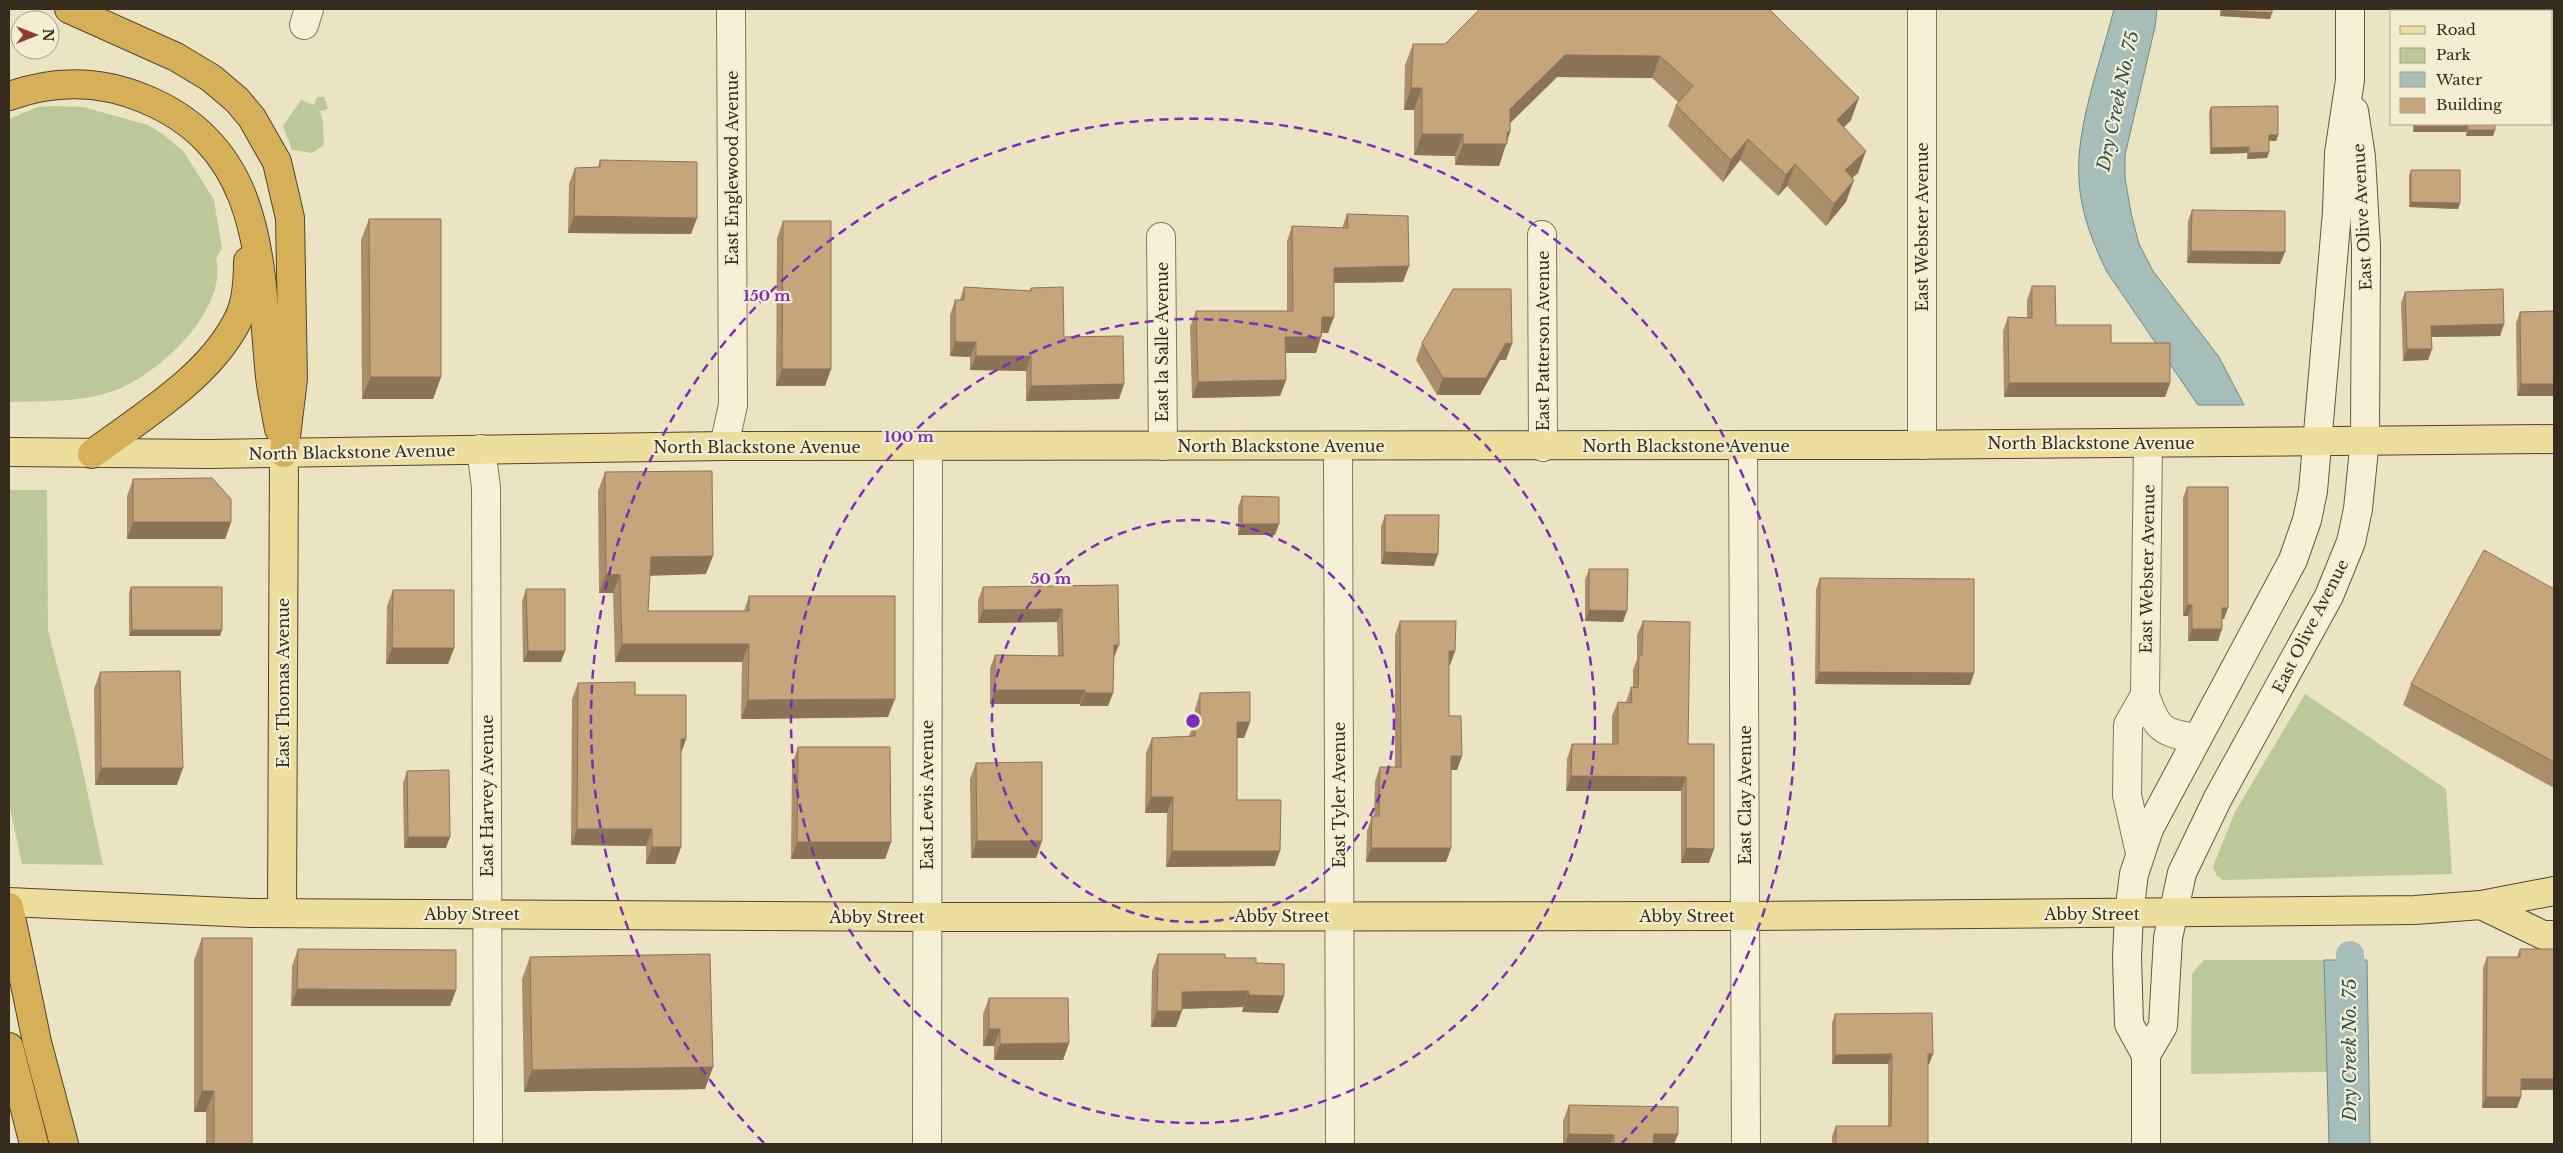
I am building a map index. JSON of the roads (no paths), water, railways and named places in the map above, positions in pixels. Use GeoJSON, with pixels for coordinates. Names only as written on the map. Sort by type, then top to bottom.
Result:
{"type":"FeatureCollection","features":[{"type":"Feature","properties":{"kind":"highway"},"geometry":{"type":"LineString","coordinates":[[69,9],[176,58],[212,78],[237,100],[252,118],[277,162],[290,218],[294,379],[284,453]]}},
{"type":"Feature","properties":{"kind":"highway"},"geometry":{"type":"LineString","coordinates":[[9,96],[37,87],[83,84],[130,92],[178,116],[209,141],[227,163],[244,199],[255,236],[261,271],[270,379],[284,453]]}},
{"type":"Feature","properties":{"kind":"highway"},"geometry":{"type":"LineString","coordinates":[[92,454],[189,380],[211,359],[228,337],[241,313],[246,290],[248,238],[244,199]]}},
{"type":"Feature","properties":{"kind":"highway"},"geometry":{"type":"LineString","coordinates":[[9,907],[37,1042],[64,1144]]}},
{"type":"Feature","properties":{"kind":"highway"},"geometry":{"type":"LineString","coordinates":[[9,1047],[34,1144]]}},
{"type":"Feature","properties":{"kind":"main road","name":"North Blackstone Avenue"},"geometry":{"type":"LineString","coordinates":[[9,452],[92,454],[284,453],[724,446],[1543,447],[2554,439]]}},
{"type":"Feature","properties":{"kind":"main road","name":"East Thomas Avenue"},"geometry":{"type":"LineString","coordinates":[[282,912],[284,453]]}},
{"type":"Feature","properties":{"kind":"main road","name":"Abby Street"},"geometry":{"type":"LineString","coordinates":[[9,902],[282,912],[487,914],[927,917],[1746,916],[2173,914],[2415,910],[2481,905],[2554,891]]}},
{"type":"Feature","properties":{"kind":"main road"},"geometry":{"type":"LineString","coordinates":[[2481,905],[2542,935],[2554,935]]}},
{"type":"Feature","properties":{"kind":"street","name":"East Englewood Avenue"},"geometry":{"type":"LineString","coordinates":[[724,446],[733,405],[731,9]]}},
{"type":"Feature","properties":{"kind":"street","name":"East Webster Avenue"},"geometry":{"type":"LineString","coordinates":[[1922,9],[1922,445]]}},
{"type":"Feature","properties":{"kind":"street","name":"East Olive Avenue"},"geometry":{"type":"LineString","coordinates":[[2146,1055],[2163,1026],[2168,938],[2182,873],[2197,840],[2322,609],[2343,565],[2358,509],[2365,439],[2366,248],[2361,157],[2350,80],[2350,9]]}},
{"type":"Feature","properties":{"kind":"street","name":"East Olive Avenue"},"geometry":{"type":"LineString","coordinates":[[2146,1144],[2146,1055],[2129,1024],[2128,914],[2140,854],[2161,806],[2293,560],[2307,520],[2313,491],[2337,212],[2339,153],[2350,80]]}},
{"type":"Feature","properties":{"kind":"street","name":"East Patterson Avenue"},"geometry":{"type":"LineString","coordinates":[[1542,235],[1543,447]]}},
{"type":"Feature","properties":{"kind":"street","name":"East la Salle Avenue"},"geometry":{"type":"LineString","coordinates":[[1161,237],[1163,446]]}},
{"type":"Feature","properties":{"kind":"street","name":"East Webster Avenue"},"geometry":{"type":"LineString","coordinates":[[2148,443],[2146,695],[2154,720],[2164,730],[2177,736],[2197,738]]}},
{"type":"Feature","properties":{"kind":"street","name":"East Clay Avenue"},"geometry":{"type":"LineString","coordinates":[[1743,445],[1746,1144]]}},
{"type":"Feature","properties":{"kind":"street","name":"East Lewis Avenue"},"geometry":{"type":"LineString","coordinates":[[928,446],[928,1144]]}},
{"type":"Feature","properties":{"kind":"street","name":"East Tyler Avenue"},"geometry":{"type":"LineString","coordinates":[[1338,446],[1340,1144]]}},
{"type":"Feature","properties":{"kind":"street","name":"East Harvey Avenue"},"geometry":{"type":"LineString","coordinates":[[481,449],[486,487],[488,1144]]}},
{"type":"Feature","properties":{"kind":"street","name":"East Webster Avenue"},"geometry":{"type":"LineString","coordinates":[[2140,854],[2127,795],[2128,726],[2146,695]]}},
{"type":"Feature","properties":{"kind":"water"},"geometry":{"type":"Polygon","coordinates":[[[2114,9],[2157,9],[2155,27],[2125,155],[2125,178],[2139,244],[2153,271],[2219,357],[2244,405],[2198,405],[2107,272],[2088,228],[2082,205],[2079,181],[2081,139],[2090,95],[2114,9]]]}},
{"type":"Feature","properties":{"kind":"water"},"geometry":{"type":"Polygon","coordinates":[[[2324,960],[2367,960],[2370,1144],[2329,1144],[2324,960]]]}},
{"type":"Feature","properties":{"kind":"waterway","name":"Dry Creek No. 75"},"geometry":{"type":"LineString","coordinates":[[2350,955],[2350,998]]}}]}
